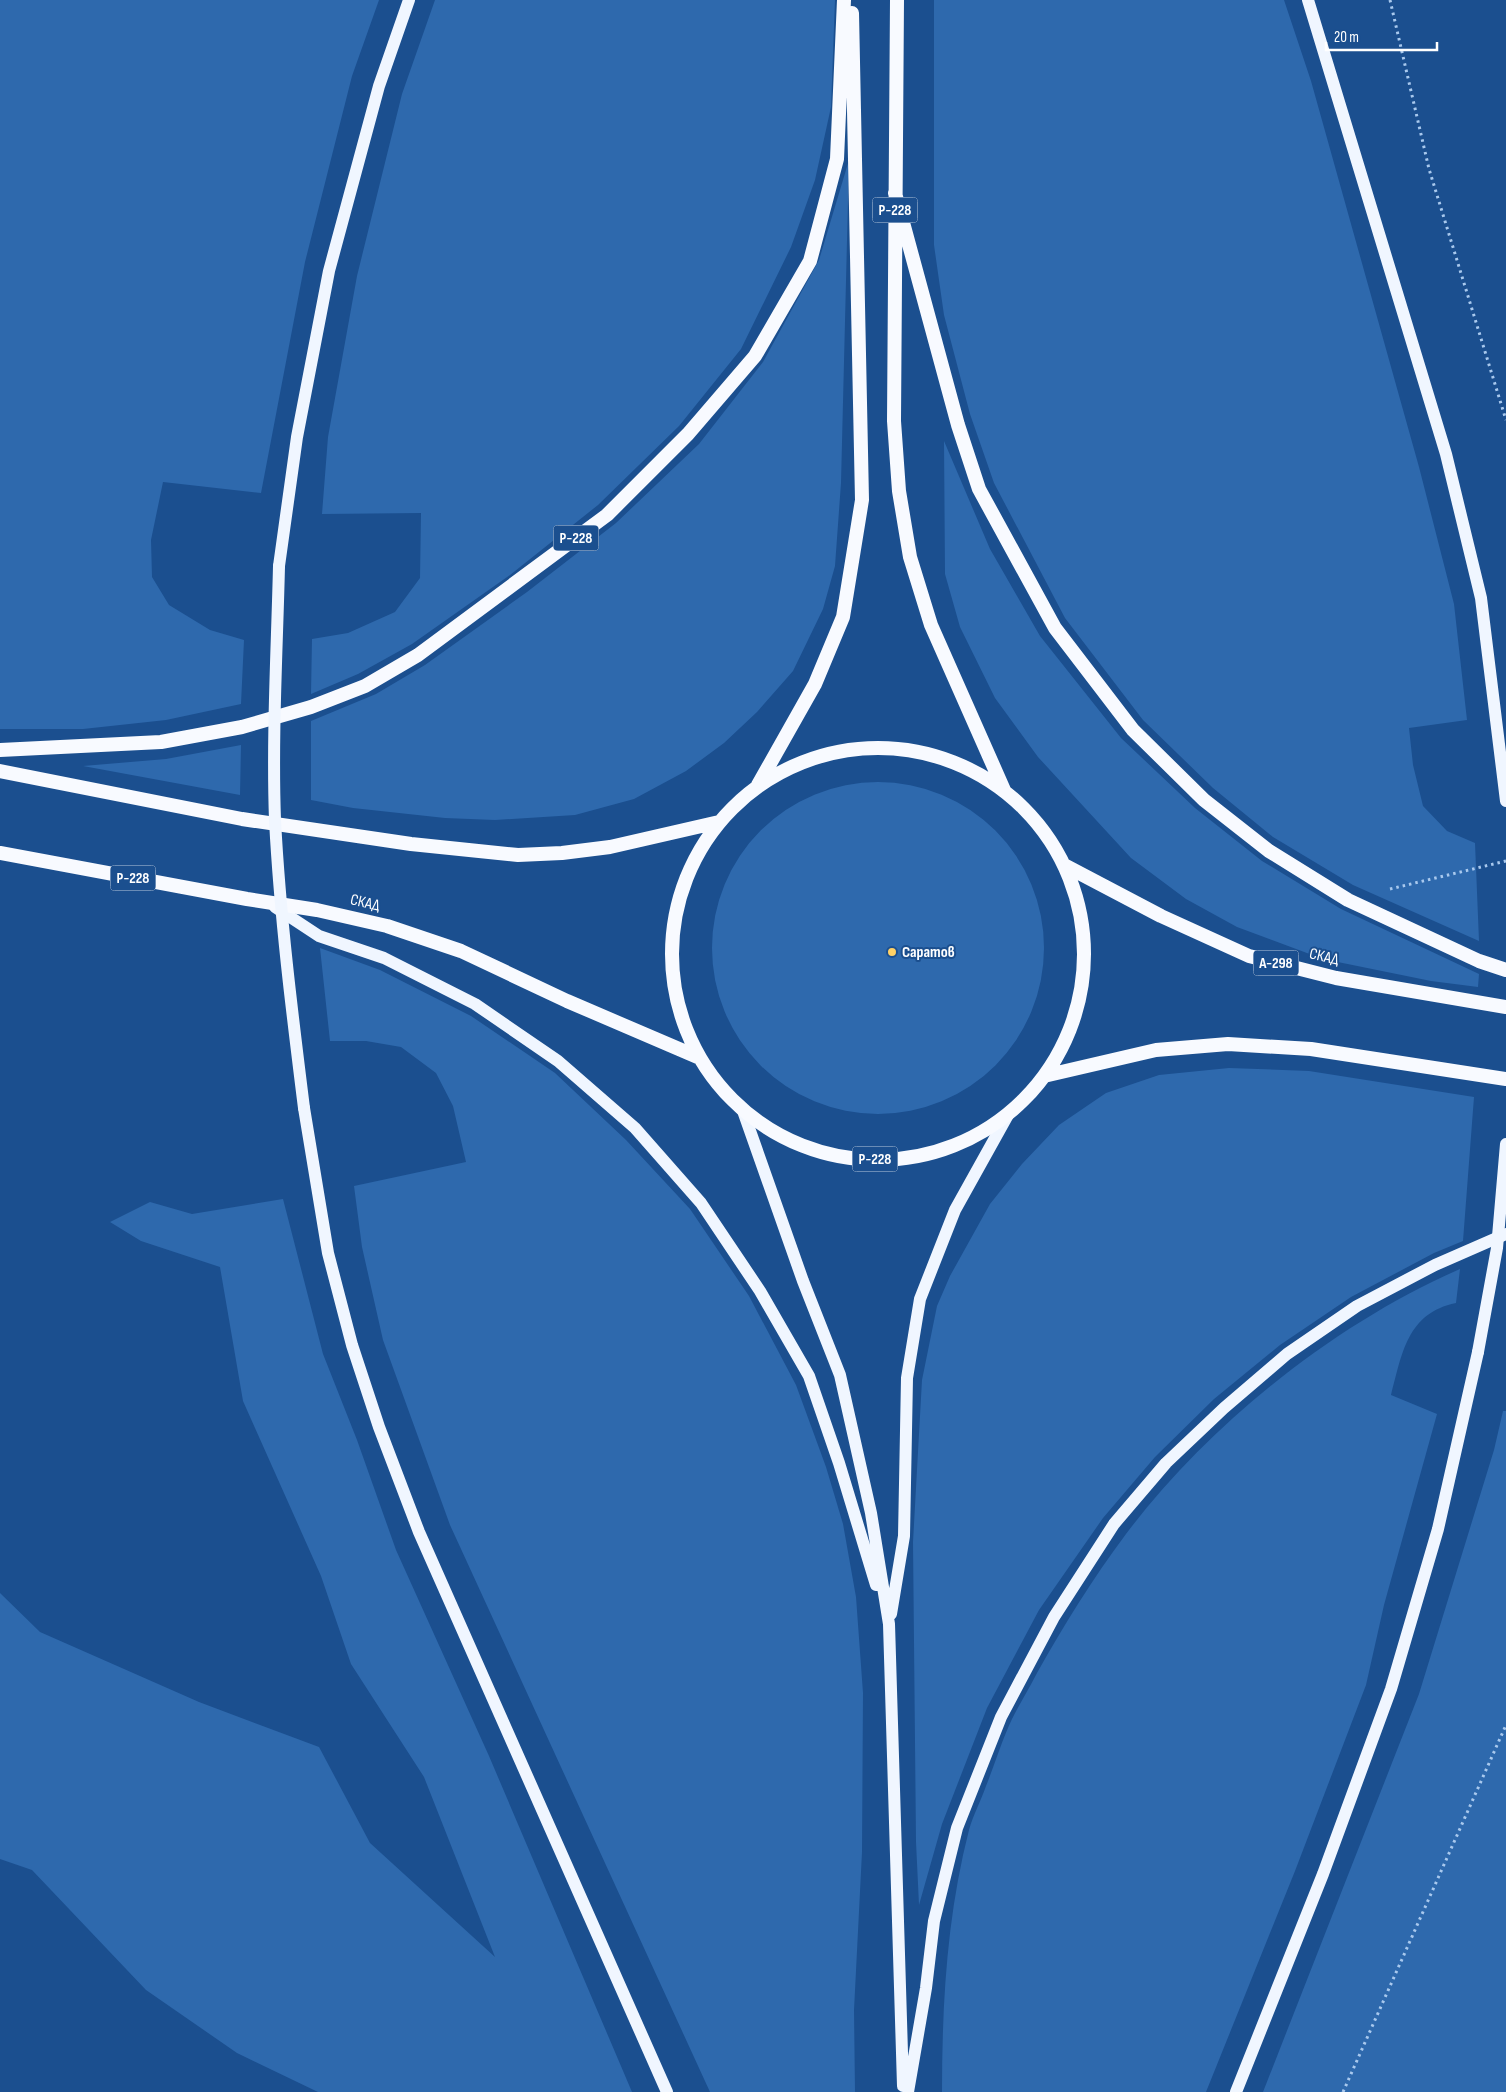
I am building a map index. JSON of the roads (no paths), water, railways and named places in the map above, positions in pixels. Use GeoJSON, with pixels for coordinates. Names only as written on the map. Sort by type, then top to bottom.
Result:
{"type":"FeatureCollection","features":[{"type":"Feature","properties":{"kind":"highway","name":"Р-228"},"geometry":{"type":"LineString","coordinates":[[0,750],[161,742],[242,727],[311,707],[365,686],[418,655],[607,515],[688,434],[755,356],[810,261],[837,159],[844,0]]}},
{"type":"Feature","properties":{"kind":"highway","name":"Р-228"},"geometry":{"type":"LineString","coordinates":[[757,787],[815,684],[843,616],[862,500],[852,0]]}},
{"type":"Feature","properties":{"kind":"highway","name":"Р-228"},"geometry":{"type":"LineString","coordinates":[[897,0],[894,421],[899,491],[910,557],[931,625],[1004,791]]}},
{"type":"Feature","properties":{"kind":"highway"},"geometry":{"type":"LineString","coordinates":[[895,193],[958,425],[979,489],[1055,628],[1133,730],[1204,800],[1269,851],[1348,900],[1480,961],[1506,970]]}},
{"type":"Feature","properties":{"kind":"highway","name":"Р-228"},"geometry":{"type":"LineString","coordinates":[[866,748],[896,749],[925,754],[953,762],[980,775],[1004,791],[1038,824],[1064,865],[1077,900],[1084,936],[1083,973],[1076,1010],[1067,1036],[1044,1076],[1009,1113],[983,1131],[954,1146],[923,1155],[891,1160],[859,1159],[827,1154],[796,1143],[768,1128],[726,1094],[700,1058],[684,1023],[674,986],[672,948],[677,909],[688,872],[704,842],[719,822],[757,787],[782,772],[809,760],[837,752],[866,748]]}},
{"type":"Feature","properties":{"kind":"highway"},"geometry":{"type":"LineString","coordinates":[[0,772],[242,819],[411,844],[518,855],[562,853],[610,846],[719,822]]}},
{"type":"Feature","properties":{"kind":"highway","name":"СКАД"},"geometry":{"type":"LineString","coordinates":[[0,853],[317,910],[387,926],[461,950],[567,1001],[700,1058]]}},
{"type":"Feature","properties":{"kind":"highway","name":"СКАД"},"geometry":{"type":"LineString","coordinates":[[1064,865],[1161,916],[1249,956],[1336,978],[1506,1007]]}},
{"type":"Feature","properties":{"kind":"highway"},"geometry":{"type":"LineString","coordinates":[[1044,1076],[1156,1050],[1228,1044],[1311,1049],[1506,1080]]}},
{"type":"Feature","properties":{"kind":"main road"},"geometry":{"type":"LineString","coordinates":[[409,0],[378,86],[329,271],[297,437],[279,566],[275,707],[276,820],[289,986],[304,1108],[328,1253],[352,1345],[379,1427],[419,1532],[667,2092]]}},
{"type":"Feature","properties":{"kind":"main road"},"geometry":{"type":"LineString","coordinates":[[1308,0],[1446,454],[1481,598],[1506,801]]}},
{"type":"Feature","properties":{"kind":"main road"},"geometry":{"type":"LineString","coordinates":[[266,902],[320,936],[384,958],[475,1004],[558,1061],[628,1122],[695,1196],[760,1291],[809,1376],[839,1463],[889,1624]]}},
{"type":"Feature","properties":{"kind":"main road"},"geometry":{"type":"LineString","coordinates":[[742,1108],[803,1280],[840,1375],[871,1513],[889,1624],[904,2092]]}},
{"type":"Feature","properties":{"kind":"main road"},"geometry":{"type":"LineString","coordinates":[[889,1624],[904,1536],[907,1378],[920,1299],[955,1210],[1009,1113]]}},
{"type":"Feature","properties":{"kind":"main road"},"geometry":{"type":"LineString","coordinates":[[1236,2092],[1323,1874],[1391,1688],[1438,1529],[1478,1352],[1497,1248],[1506,1144]]}},
{"type":"Feature","properties":{"kind":"main road"},"geometry":{"type":"LineString","coordinates":[[908,2092],[926,1988],[934,1922],[957,1828],[1001,1716],[1054,1617],[1114,1524],[1173,1456],[1224,1408],[1287,1354],[1357,1306],[1435,1266],[1506,1234]]}},
{"type":"Feature","properties":{"kind":"place","name":"Саратов"},"geometry":{"type":"Point","coordinates":[892,952]}}]}
